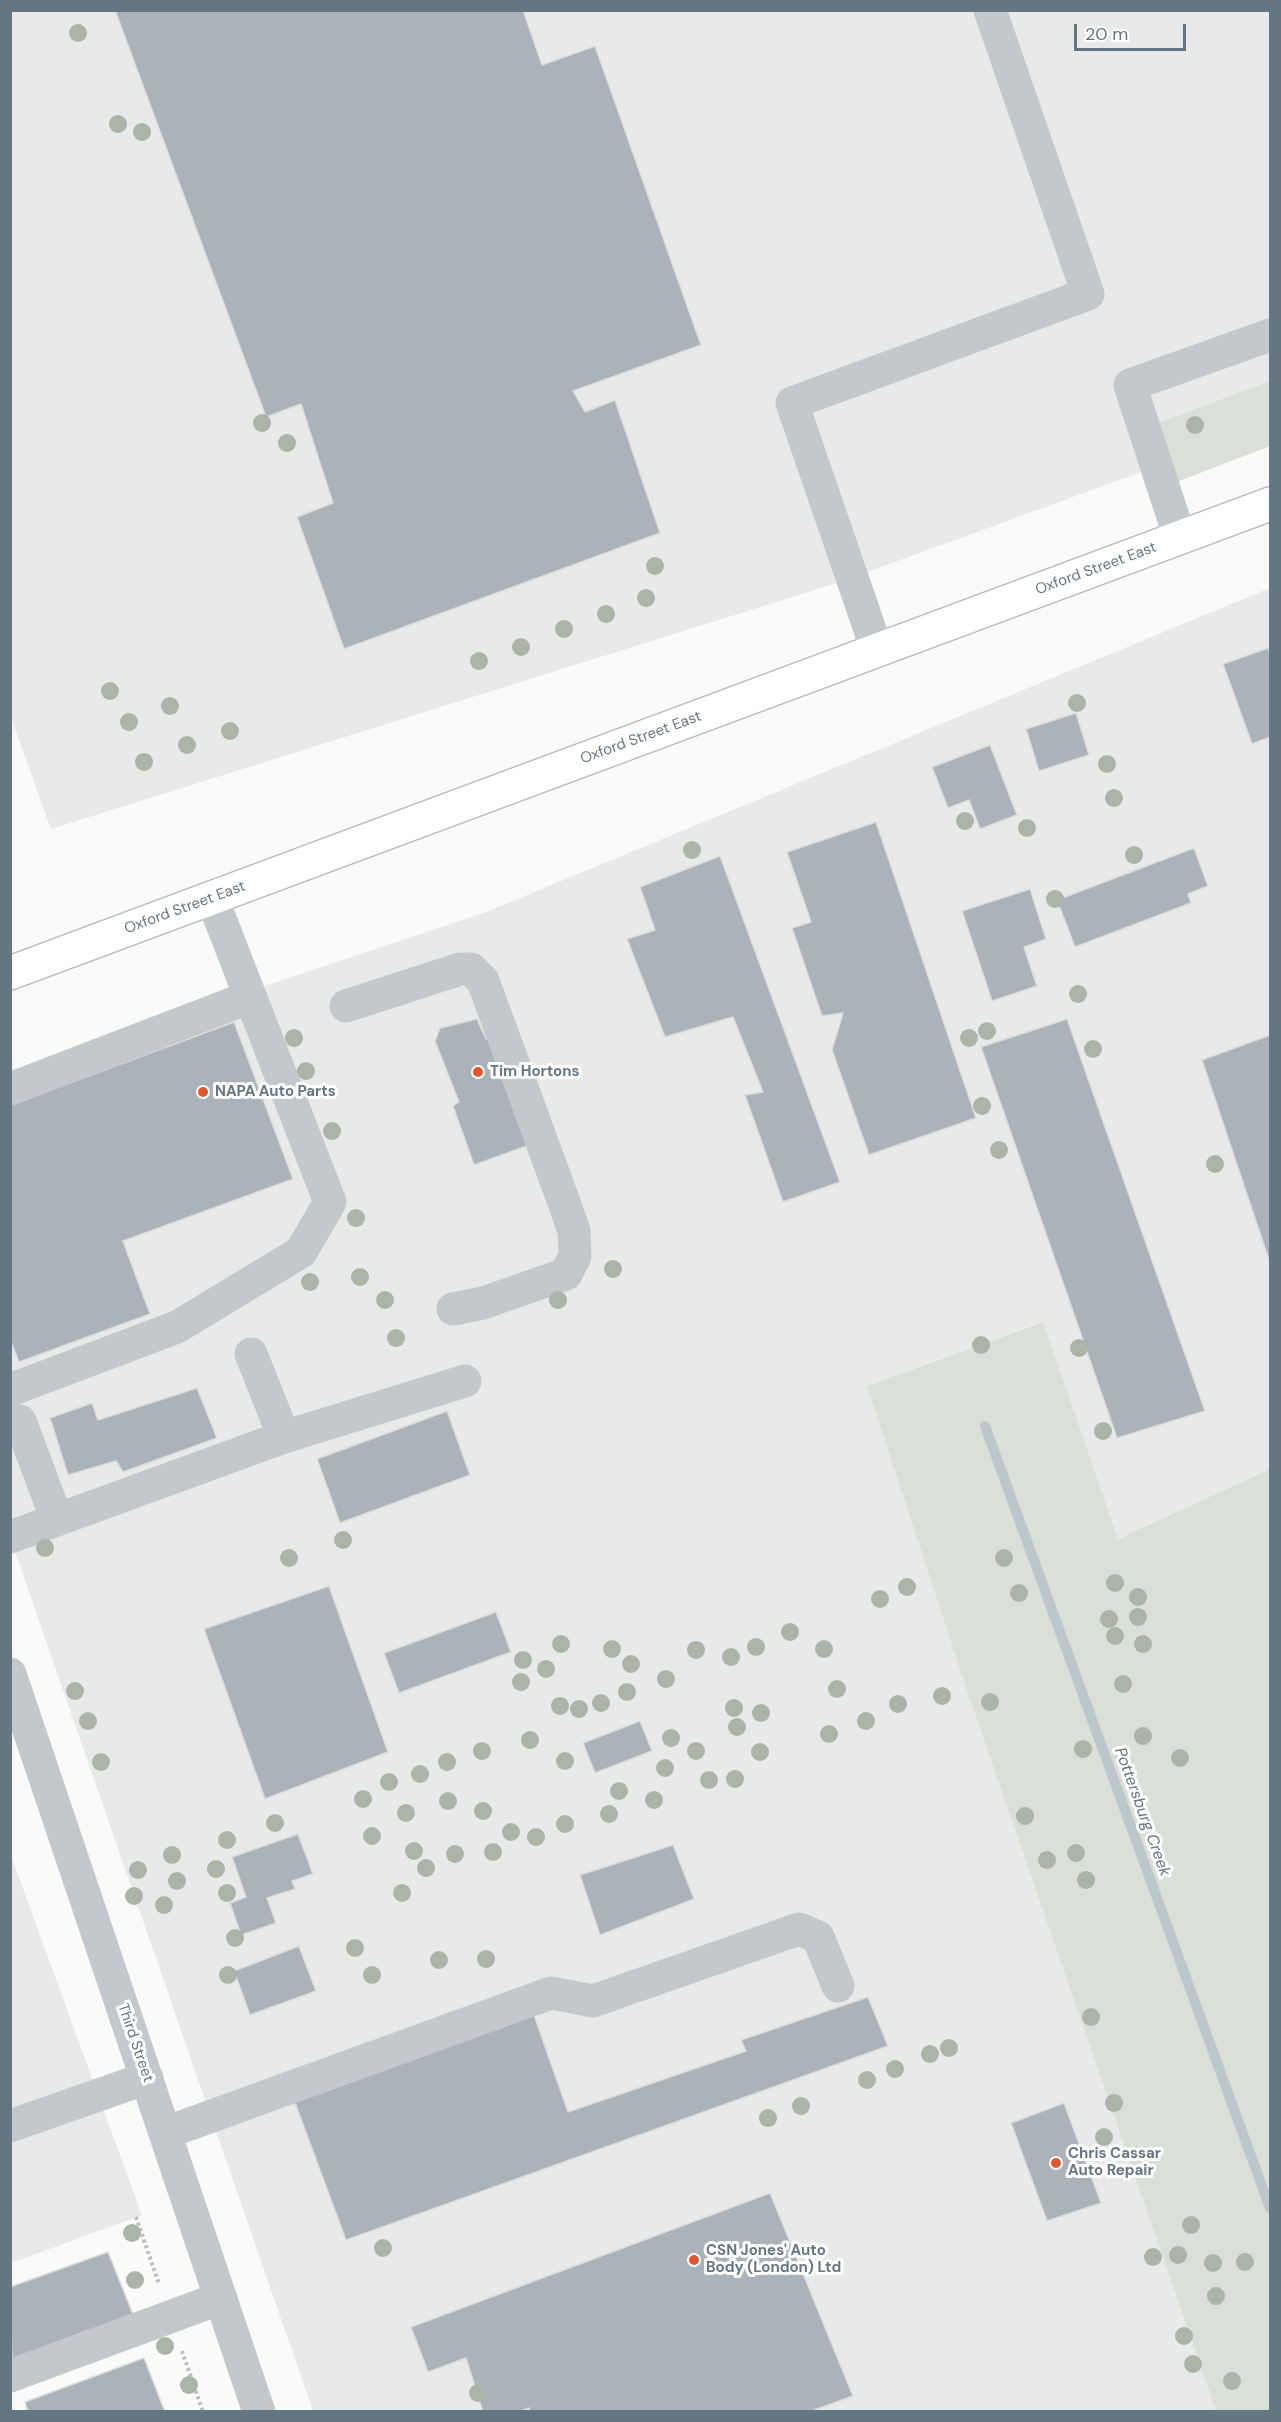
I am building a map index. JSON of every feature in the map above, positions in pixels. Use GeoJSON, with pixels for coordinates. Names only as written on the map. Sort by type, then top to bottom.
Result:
{"type":"FeatureCollection","features":[{"type":"Feature","properties":{"kind":"main road","name":"Oxford Street East"},"geometry":{"type":"LineString","coordinates":[[10,973],[1270,504]]}},
{"type":"Feature","properties":{"kind":"street"},"geometry":{"type":"LineString","coordinates":[[877,650],[792,403],[1088,294],[990,10]]}},
{"type":"Feature","properties":{"kind":"street"},"geometry":{"type":"LineString","coordinates":[[1180,537],[1130,385],[1270,335]]}},
{"type":"Feature","properties":{"kind":"street"},"geometry":{"type":"LineString","coordinates":[[57,1520],[15,1405],[177,1327],[301,1252],[330,1202],[212,898]]}},
{"type":"Feature","properties":{"kind":"street"},"geometry":{"type":"LineString","coordinates":[[346,1006],[460,969],[471,969],[483,981],[566,1208],[574,1231],[575,1256],[566,1274],[483,1303],[453,1309]]}},
{"type":"Feature","properties":{"kind":"street"},"geometry":{"type":"LineString","coordinates":[[10,1089],[250,997]]}},
{"type":"Feature","properties":{"kind":"street"},"geometry":{"type":"LineString","coordinates":[[251,1354],[284,1437]]}},
{"type":"Feature","properties":{"kind":"street"},"geometry":{"type":"LineString","coordinates":[[10,1537],[284,1437],[465,1381]]}},
{"type":"Feature","properties":{"kind":"street","name":"Third Street"},"geometry":{"type":"LineString","coordinates":[[10,1674],[259,2412]]}},
{"type":"Feature","properties":{"kind":"street"},"geometry":{"type":"LineString","coordinates":[[165,2133],[551,1993],[592,2001],[799,1929],[818,1937],[838,1986]]}},
{"type":"Feature","properties":{"kind":"street"},"geometry":{"type":"LineString","coordinates":[[10,2126],[147,2078]]}},
{"type":"Feature","properties":{"kind":"street"},"geometry":{"type":"LineString","coordinates":[[10,2376],[221,2298]]}},
{"type":"Feature","properties":{"kind":"shaded area"},"geometry":{"type":"Polygon","coordinates":[[[11,11],[1270,11],[1270,425],[840,582],[51,829],[11,718],[11,11]]]}},
{"type":"Feature","properties":{"kind":"shaded area"},"geometry":{"type":"Polygon","coordinates":[[[1270,381],[1270,446],[1169,485],[1146,428],[1270,381]]]}},
{"type":"Feature","properties":{"kind":"shaded area"},"geometry":{"type":"Polygon","coordinates":[[[1270,588],[1270,1469],[1118,1539],[1042,1322],[867,1386],[967,1691],[1216,2411],[313,2411],[11,1540],[10,1071],[486,912],[1270,588]]]}},
{"type":"Feature","properties":{"kind":"shaded area"},"geometry":{"type":"Polygon","coordinates":[[[1043,1322],[1118,1539],[1270,1469],[1270,2411],[1216,2411],[967,1691],[867,1386],[1043,1322]]]}},
{"type":"Feature","properties":{"kind":"shaded area"},"geometry":{"type":"Polygon","coordinates":[[[10,1853],[142,2215],[11,2263],[10,2263],[10,1853]]]}},
{"type":"Feature","properties":{"kind":"building"},"geometry":{"type":"Polygon","coordinates":[[[115,10],[523,10],[542,65],[595,46],[701,345],[573,391],[585,412],[615,400],[660,533],[344,649],[297,517],[333,503],[301,404],[266,417],[115,10]]]}},
{"type":"Feature","properties":{"kind":"building"},"geometry":{"type":"Polygon","coordinates":[[[1268,648],[1270,654],[1270,737],[1252,744],[1223,664],[1268,648]]]}},
{"type":"Feature","properties":{"kind":"building"},"geometry":{"type":"Polygon","coordinates":[[[1076,713],[1089,755],[1039,771],[1026,729],[1076,713]]]}},
{"type":"Feature","properties":{"kind":"building"},"geometry":{"type":"Polygon","coordinates":[[[990,745],[1017,815],[980,829],[969,800],[948,808],[932,767],[990,745]]]}},
{"type":"Feature","properties":{"kind":"building"},"geometry":{"type":"Polygon","coordinates":[[[876,822],[976,1118],[869,1155],[832,1050],[843,1013],[822,1016],[792,928],[811,922],[787,852],[876,822]]]}},
{"type":"Feature","properties":{"kind":"building"},"geometry":{"type":"Polygon","coordinates":[[[1194,848],[1208,886],[1188,894],[1191,903],[1075,947],[1057,900],[1194,848]]]}},
{"type":"Feature","properties":{"kind":"building"},"geometry":{"type":"Polygon","coordinates":[[[720,856],[840,1182],[783,1202],[745,1095],[763,1092],[733,1017],[665,1037],[627,939],[655,930],[640,887],[720,856]]]}},
{"type":"Feature","properties":{"kind":"building"},"geometry":{"type":"Polygon","coordinates":[[[1030,889],[1046,939],[1024,947],[1037,986],[992,1001],[962,911],[1030,889]]]}},
{"type":"Feature","properties":{"kind":"building","name":"Tim Hortons"},"geometry":{"type":"Polygon","coordinates":[[[477,1019],[486,1039],[496,1036],[535,1143],[474,1165],[453,1106],[459,1102],[435,1041],[440,1028],[477,1019]]]}},
{"type":"Feature","properties":{"kind":"building"},"geometry":{"type":"Polygon","coordinates":[[[1067,1019],[1205,1411],[1117,1438],[981,1047],[1067,1019]]]}},
{"type":"Feature","properties":{"kind":"building"},"geometry":{"type":"Polygon","coordinates":[[[234,1022],[293,1179],[123,1241],[150,1314],[19,1362],[10,1339],[10,1105],[234,1022]]]}},
{"type":"Feature","properties":{"kind":"building"},"geometry":{"type":"Polygon","coordinates":[[[1270,1035],[1270,1263],[1202,1060],[1270,1035]]]}},
{"type":"Feature","properties":{"kind":"building"},"geometry":{"type":"Polygon","coordinates":[[[197,1388],[217,1438],[123,1472],[116,1461],[68,1475],[50,1418],[92,1403],[98,1420],[197,1388]]]}},
{"type":"Feature","properties":{"kind":"building"},"geometry":{"type":"Polygon","coordinates":[[[447,1411],[470,1475],[340,1523],[317,1459],[447,1411]]]}},
{"type":"Feature","properties":{"kind":"building"},"geometry":{"type":"Polygon","coordinates":[[[329,1586],[388,1752],[265,1799],[204,1629],[329,1586]]]}},
{"type":"Feature","properties":{"kind":"building"},"geometry":{"type":"Polygon","coordinates":[[[496,1612],[511,1652],[399,1693],[384,1653],[496,1612]]]}},
{"type":"Feature","properties":{"kind":"building"},"geometry":{"type":"Polygon","coordinates":[[[640,1721],[652,1751],[595,1773],[583,1743],[640,1721]]]}},
{"type":"Feature","properties":{"kind":"building"},"geometry":{"type":"Polygon","coordinates":[[[298,1834],[313,1874],[292,1881],[295,1889],[267,1898],[276,1923],[241,1935],[230,1903],[246,1897],[232,1857],[298,1834]]]}},
{"type":"Feature","properties":{"kind":"building"},"geometry":{"type":"Polygon","coordinates":[[[673,1845],[694,1899],[600,1935],[580,1875],[673,1845]]]}},
{"type":"Feature","properties":{"kind":"building"},"geometry":{"type":"Polygon","coordinates":[[[299,1946],[316,1991],[250,2015],[234,1971],[299,1946]]]}},
{"type":"Feature","properties":{"kind":"building"},"geometry":{"type":"Polygon","coordinates":[[[868,1997],[888,2046],[346,2240],[294,2100],[534,2015],[568,2112],[746,2051],[741,2040],[868,1997]]]}},
{"type":"Feature","properties":{"kind":"building","name":"Chris Cassar Auto Repair"},"geometry":{"type":"Polygon","coordinates":[[[1064,2103],[1101,2203],[1047,2221],[1011,2123],[1064,2103]]]}},
{"type":"Feature","properties":{"kind":"building","name":"CSN Jones' Auto Body (London) Ltd"},"geometry":{"type":"Polygon","coordinates":[[[770,2193],[853,2396],[809,2412],[530,2412],[529,2408],[519,2412],[483,2412],[466,2358],[428,2372],[411,2327],[770,2193]]]}},
{"type":"Feature","properties":{"kind":"building"},"geometry":{"type":"Polygon","coordinates":[[[108,2252],[134,2317],[12,2363],[10,2287],[108,2252]]]}},
{"type":"Feature","properties":{"kind":"building"},"geometry":{"type":"Polygon","coordinates":[[[144,2358],[165,2412],[28,2412],[25,2402],[144,2358]]]}},
{"type":"Feature","properties":{"kind":"waterway","name":"Pottersburg Creek"},"geometry":{"type":"LineString","coordinates":[[985,1426],[1270,2208]]}},
{"type":"Feature","properties":{"kind":"place","name":"Tim Hortons"},"geometry":{"type":"Point","coordinates":[478,1072]}},
{"type":"Feature","properties":{"kind":"place","name":"NAPA Auto Parts"},"geometry":{"type":"Point","coordinates":[203,1092]}},
{"type":"Feature","properties":{"kind":"place","name":"Chris Cassar Auto Repair"},"geometry":{"type":"Point","coordinates":[1056,2163]}},
{"type":"Feature","properties":{"kind":"place","name":"CSN Jones' Auto Body (London) Ltd"},"geometry":{"type":"Point","coordinates":[694,2260]}}]}
